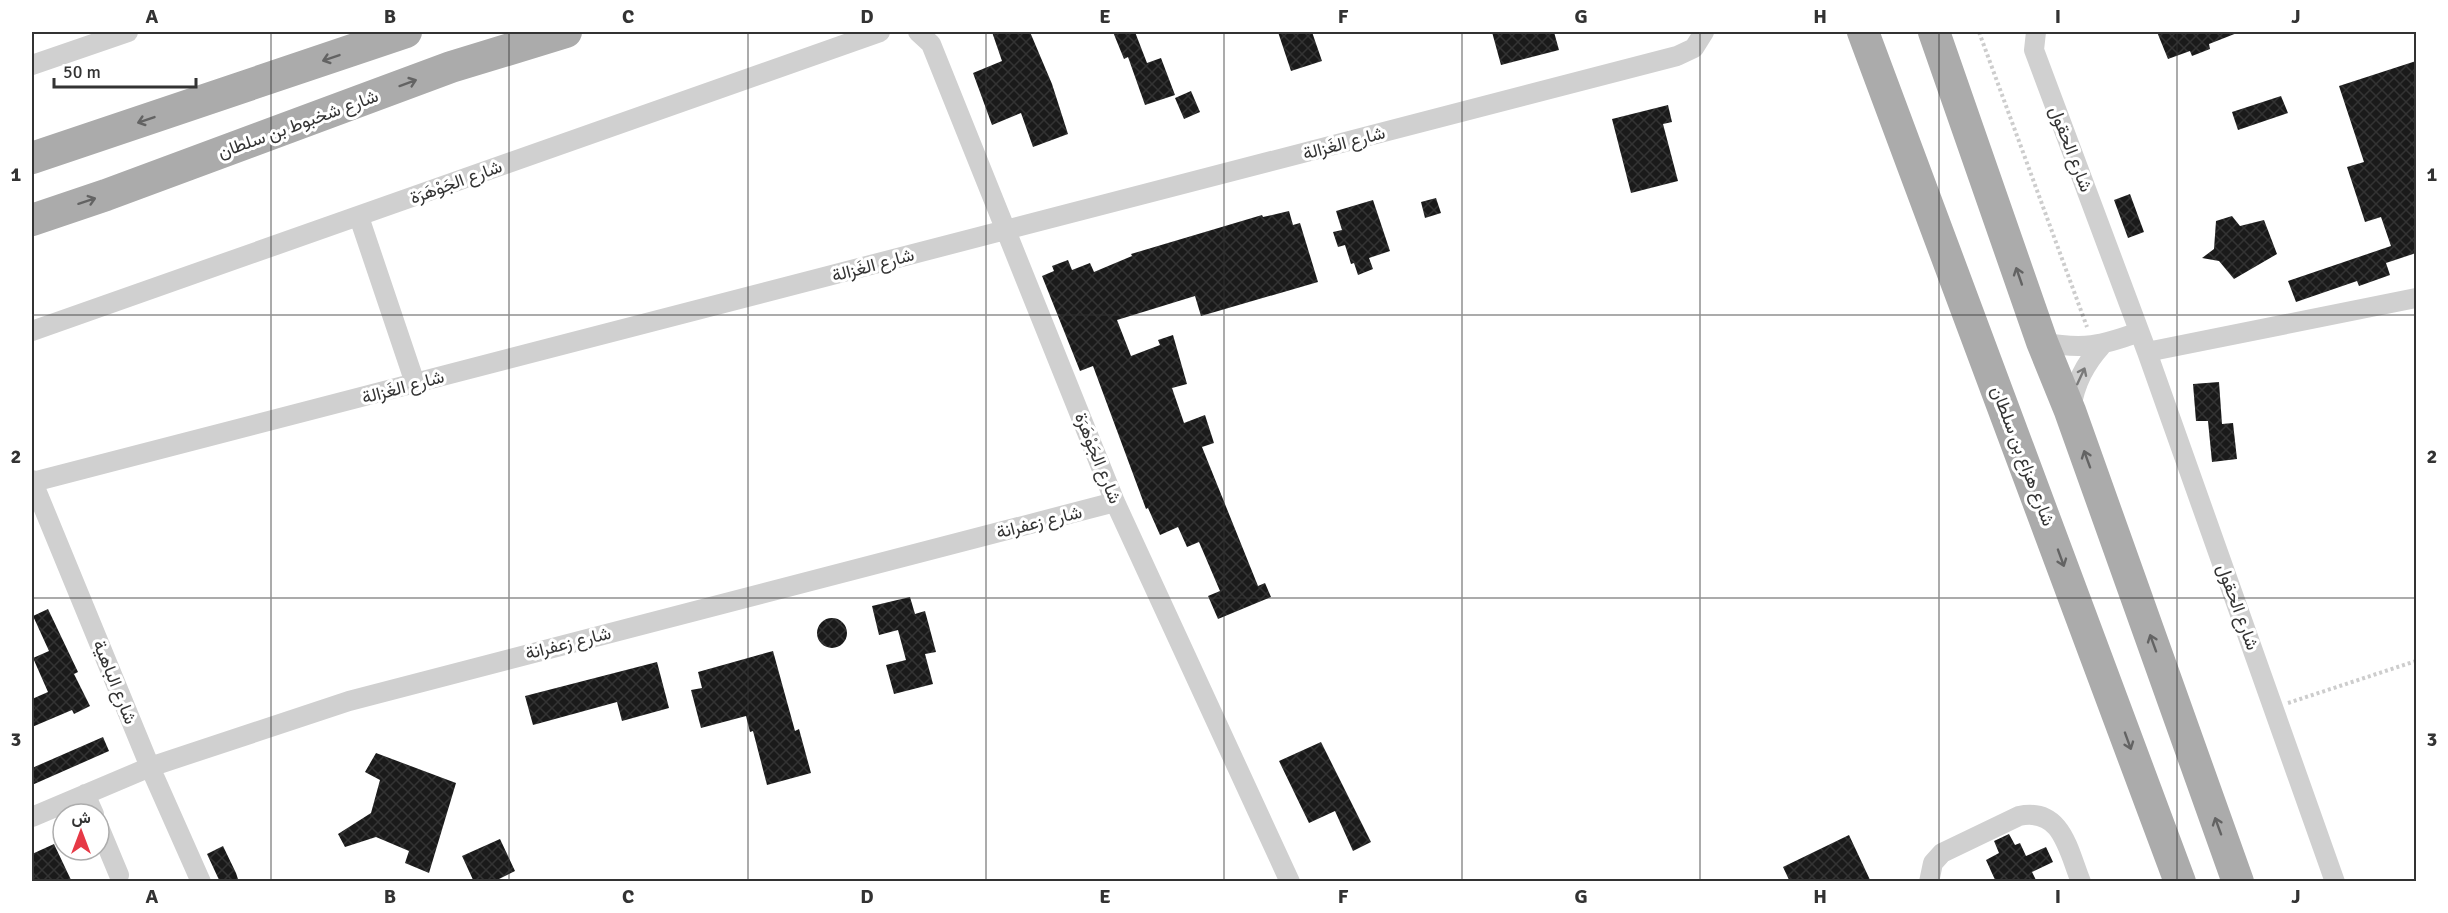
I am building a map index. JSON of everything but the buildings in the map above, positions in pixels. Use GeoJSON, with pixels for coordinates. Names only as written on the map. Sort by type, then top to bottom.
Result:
{"type":"FeatureCollection","features":[{"type":"Feature","properties":{"kind":"main road"},"geometry":{"type":"LineString","coordinates":[[32,158],[406,32]]}},
{"type":"Feature","properties":{"kind":"main road","name":"شارع شخبوط بن سلطان"},"geometry":{"type":"LineString","coordinates":[[32,220],[106,195],[451,67],[566,32]]}},
{"type":"Feature","properties":{"kind":"main road"},"geometry":{"type":"LineString","coordinates":[[1842,32],[1992,429],[2010,458],[2033,483]]}},
{"type":"Feature","properties":{"kind":"main road","name":"شارع هزاع بن سلطان"},"geometry":{"type":"LineString","coordinates":[[1863,32],[2180,882]]}},
{"type":"Feature","properties":{"kind":"main road"},"geometry":{"type":"LineString","coordinates":[[1918,32],[1952,80]]}},
{"type":"Feature","properties":{"kind":"main road"},"geometry":{"type":"LineString","coordinates":[[1934,32],[2042,342],[2070,411],[2238,882]]}},
{"type":"Feature","properties":{"kind":"street"},"geometry":{"type":"LineString","coordinates":[[32,65],[128,32]]}},
{"type":"Feature","properties":{"kind":"street","name":"شارع الجَوْهَرَة"},"geometry":{"type":"LineString","coordinates":[[32,331],[880,32]]}},
{"type":"Feature","properties":{"kind":"street","name":"شارع الجَوْهَرَة"},"geometry":{"type":"LineString","coordinates":[[918,32],[931,44],[1115,502],[1290,882]]}},
{"type":"Feature","properties":{"kind":"street","name":"شارع الغَزالة"},"geometry":{"type":"LineString","coordinates":[[32,481],[415,384],[1677,56],[1694,48],[1704,32]]}},
{"type":"Feature","properties":{"kind":"street","name":"شارع الحقول"},"geometry":{"type":"LineString","coordinates":[[2036,32],[2034,50],[2147,352],[2335,882]]}},
{"type":"Feature","properties":{"kind":"street"},"geometry":{"type":"LineString","coordinates":[[359,217],[415,384]]}},
{"type":"Feature","properties":{"kind":"street"},"geometry":{"type":"LineString","coordinates":[[2147,352],[2416,298]]}},
{"type":"Feature","properties":{"kind":"street"},"geometry":{"type":"LineString","coordinates":[[2042,342],[2066,346],[2098,346],[2139,332]]}},
{"type":"Feature","properties":{"kind":"street"},"geometry":{"type":"LineString","coordinates":[[2070,411],[2080,375],[2098,346]]}},
{"type":"Feature","properties":{"kind":"street","name":"شارع الباهية"},"geometry":{"type":"LineString","coordinates":[[32,481],[150,767],[201,882]]}},
{"type":"Feature","properties":{"kind":"street","name":"شارع زعفرانة"},"geometry":{"type":"LineString","coordinates":[[32,817],[150,767],[301,715],[429,678],[1115,502]]}},
{"type":"Feature","properties":{"kind":"street"},"geometry":{"type":"LineString","coordinates":[[85,794],[89,802]]}},
{"type":"Feature","properties":{"kind":"street"},"geometry":{"type":"LineString","coordinates":[[1929,882],[1933,863],[1942,853],[2019,816],[2030,814],[2052,821],[2060,830],[2081,882]]}},
{"type":"Feature","properties":{"kind":"street"},"geometry":{"type":"LineString","coordinates":[[111,856],[119,875]]}},
{"type":"Feature","properties":{"kind":"path"},"geometry":{"type":"LineString","coordinates":[[1979,32],[2098,346]]}},
{"type":"Feature","properties":{"kind":"path"},"geometry":{"type":"LineString","coordinates":[[2273,708],[2416,661]]}}]}
